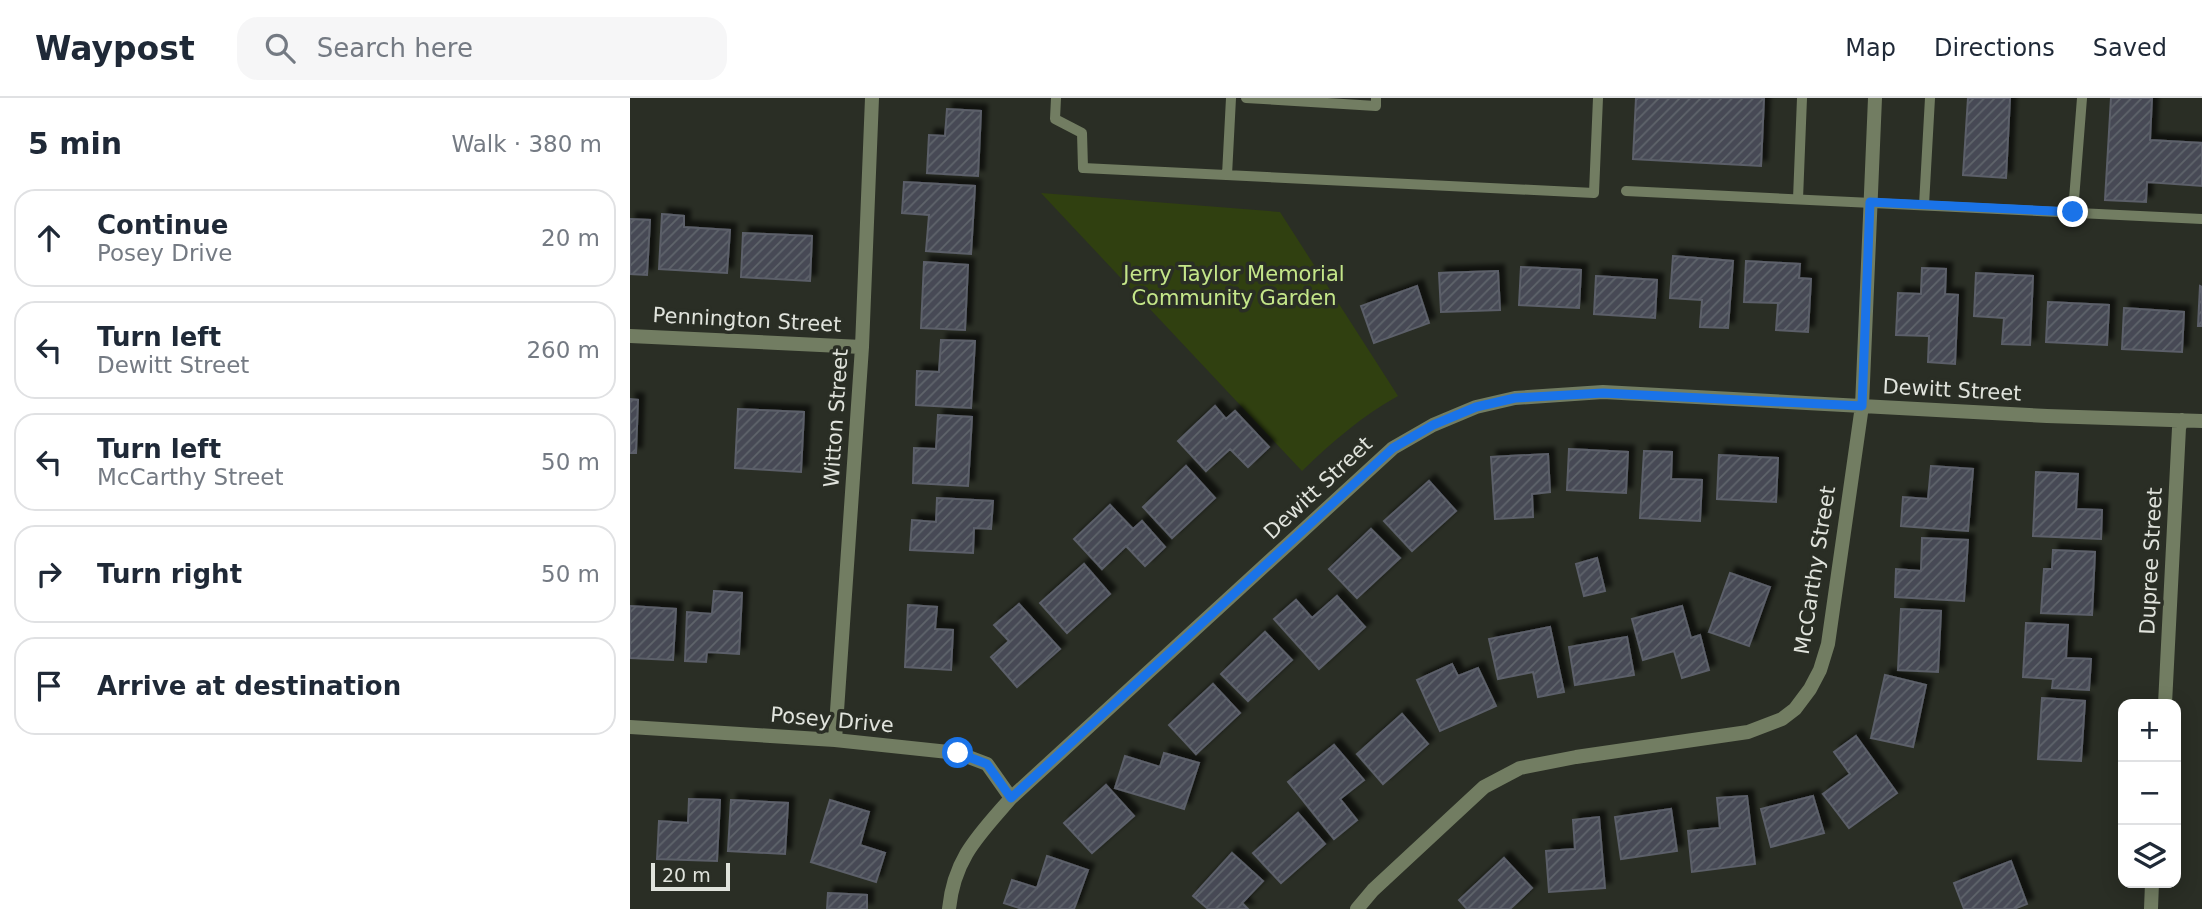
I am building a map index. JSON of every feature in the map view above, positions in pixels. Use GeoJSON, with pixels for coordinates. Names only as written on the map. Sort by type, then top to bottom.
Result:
{"type":"FeatureCollection","features":[{"type":"Feature","properties":{"kind":"street","name":"Witton Street"},"geometry":{"type":"LineString","coordinates":[[835,740],[862,347],[872,98]]}},
{"type":"Feature","properties":{"kind":"street","name":"McCarthy Street"},"geometry":{"type":"LineString","coordinates":[[1357,909],[1373,890],[1475,795],[1520,768],[1576,757],[1748,732],[1782,719],[1795,709],[1810,689],[1820,670],[1828,644],[1862,406],[1875,98]]}},
{"type":"Feature","properties":{"kind":"street","name":"Pennington Street"},"geometry":{"type":"LineString","coordinates":[[630,336],[862,347]]}},
{"type":"Feature","properties":{"kind":"street","name":"Dewitt Street"},"geometry":{"type":"LineString","coordinates":[[949,909],[951,887],[968,849],[1011,798],[1393,448],[1433,425],[1476,407],[1515,398],[1603,393],[2047,416],[2202,421]]}},
{"type":"Feature","properties":{"kind":"street","name":"Dupree Street"},"geometry":{"type":"LineString","coordinates":[[2165,699],[2179,428],[2182,420]]}},
{"type":"Feature","properties":{"kind":"street","name":"Posey Drive"},"geometry":{"type":"LineString","coordinates":[[630,727],[835,740],[958,753],[987,764],[1011,798]]}},
{"type":"Feature","properties":{"kind":"street"},"geometry":{"type":"LineString","coordinates":[[2151,909],[2152,888]]}},
{"type":"Feature","properties":{"kind":"lane"},"geometry":{"type":"LineString","coordinates":[[1056,98],[1055,119],[1082,133],[1083,168],[1594,193],[1598,98]]}},
{"type":"Feature","properties":{"kind":"lane"},"geometry":{"type":"LineString","coordinates":[[1227,175],[1231,98]]}},
{"type":"Feature","properties":{"kind":"lane"},"geometry":{"type":"LineString","coordinates":[[1246,98],[1376,106],[1376,98]]}},
{"type":"Feature","properties":{"kind":"lane"},"geometry":{"type":"LineString","coordinates":[[1798,199],[1802,98]]}},
{"type":"Feature","properties":{"kind":"lane"},"geometry":{"type":"LineString","coordinates":[[1924,205],[1930,98]]}},
{"type":"Feature","properties":{"kind":"lane"},"geometry":{"type":"LineString","coordinates":[[2073,212],[2082,98]]}},
{"type":"Feature","properties":{"kind":"lane"},"geometry":{"type":"LineString","coordinates":[[1626,191],[2202,219]]}},
{"type":"Feature","properties":{"kind":"green space","name":"Jerry Taylor Memorial Community Garden"},"geometry":{"type":"Polygon","coordinates":[[[1041,193],[1280,212],[1398,396],[1348,430],[1302,471],[1041,193]]]}},
{"type":"Feature","properties":{"kind":"building"},"geometry":{"type":"Polygon","coordinates":[[[1636,98],[1764,98],[1761,166],[1633,159],[1636,98]]]}},
{"type":"Feature","properties":{"kind":"building"},"geometry":{"type":"Polygon","coordinates":[[[1968,98],[2010,98],[2006,178],[1963,175],[1968,98]]]}},
{"type":"Feature","properties":{"kind":"building"},"geometry":{"type":"Polygon","coordinates":[[[2111,98],[2152,98],[2150,140],[2202,143],[2202,186],[2147,182],[2146,202],[2105,200],[2111,98]]]}},
{"type":"Feature","properties":{"kind":"building"},"geometry":{"type":"Polygon","coordinates":[[[947,109],[981,111],[978,176],[927,173],[929,135],[945,136],[947,109]]]}},
{"type":"Feature","properties":{"kind":"building"},"geometry":{"type":"Polygon","coordinates":[[[904,182],[975,186],[971,254],[926,251],[929,215],[902,213],[904,182]]]}},
{"type":"Feature","properties":{"kind":"building"},"geometry":{"type":"Polygon","coordinates":[[[662,214],[684,216],[684,227],[730,230],[727,273],[659,269],[662,214]]]}},
{"type":"Feature","properties":{"kind":"building"},"geometry":{"type":"Polygon","coordinates":[[[630,219],[650,220],[647,275],[630,274],[630,219]]]}},
{"type":"Feature","properties":{"kind":"building"},"geometry":{"type":"Polygon","coordinates":[[[743,233],[812,236],[810,281],[741,277],[743,233]]]}},
{"type":"Feature","properties":{"kind":"building"},"geometry":{"type":"Polygon","coordinates":[[[1673,256],[1733,261],[1728,328],[1700,327],[1702,300],[1670,298],[1673,256]]]}},
{"type":"Feature","properties":{"kind":"building"},"geometry":{"type":"Polygon","coordinates":[[[1746,261],[1800,264],[1799,278],[1811,279],[1808,332],[1776,330],[1778,303],[1744,302],[1746,261]]]}},
{"type":"Feature","properties":{"kind":"building"},"geometry":{"type":"Polygon","coordinates":[[[924,262],[968,265],[965,330],[921,328],[924,262]]]}},
{"type":"Feature","properties":{"kind":"building"},"geometry":{"type":"Polygon","coordinates":[[[1521,267],[1581,270],[1579,308],[1519,305],[1521,267]]]}},
{"type":"Feature","properties":{"kind":"building"},"geometry":{"type":"Polygon","coordinates":[[[1922,268],[1946,269],[1945,294],[1958,295],[1955,364],[1928,362],[1929,336],[1896,335],[1898,293],[1921,294],[1922,268]]]}},
{"type":"Feature","properties":{"kind":"building"},"geometry":{"type":"Polygon","coordinates":[[[1498,271],[1500,310],[1441,312],[1439,273],[1498,271]]]}},
{"type":"Feature","properties":{"kind":"building"},"geometry":{"type":"Polygon","coordinates":[[[1976,273],[2033,276],[2030,345],[2002,344],[2004,318],[1974,316],[1976,273]]]}},
{"type":"Feature","properties":{"kind":"building"},"geometry":{"type":"Polygon","coordinates":[[[1596,276],[1657,280],[1655,318],[1594,314],[1596,276]]]}},
{"type":"Feature","properties":{"kind":"building"},"geometry":{"type":"Polygon","coordinates":[[[1417,286],[1429,323],[1374,343],[1361,306],[1417,286]]]}},
{"type":"Feature","properties":{"kind":"building"},"geometry":{"type":"Polygon","coordinates":[[[2200,286],[2202,326],[2198,326],[2200,286]]]}},
{"type":"Feature","properties":{"kind":"building"},"geometry":{"type":"Polygon","coordinates":[[[2048,302],[2109,305],[2107,345],[2046,342],[2048,302]]]}},
{"type":"Feature","properties":{"kind":"building"},"geometry":{"type":"Polygon","coordinates":[[[2124,308],[2184,312],[2182,352],[2122,349],[2124,308]]]}},
{"type":"Feature","properties":{"kind":"building"},"geometry":{"type":"Polygon","coordinates":[[[941,340],[975,341],[971,408],[916,405],[917,371],[939,372],[941,340]]]}},
{"type":"Feature","properties":{"kind":"building"},"geometry":{"type":"Polygon","coordinates":[[[630,399],[638,400],[636,453],[630,453],[630,399]]]}},
{"type":"Feature","properties":{"kind":"building"},"geometry":{"type":"Polygon","coordinates":[[[1215,406],[1226,419],[1235,411],[1269,447],[1248,467],[1230,449],[1206,471],[1178,441],[1215,406]]]}},
{"type":"Feature","properties":{"kind":"building"},"geometry":{"type":"Polygon","coordinates":[[[738,409],[804,412],[801,472],[735,468],[738,409]]]}},
{"type":"Feature","properties":{"kind":"building"},"geometry":{"type":"Polygon","coordinates":[[[938,415],[972,417],[968,486],[913,483],[914,448],[936,449],[938,415]]]}},
{"type":"Feature","properties":{"kind":"building"},"geometry":{"type":"Polygon","coordinates":[[[1569,449],[1628,452],[1626,493],[1567,490],[1569,449]]]}},
{"type":"Feature","properties":{"kind":"building"},"geometry":{"type":"Polygon","coordinates":[[[1644,451],[1672,452],[1671,479],[1702,480],[1700,521],[1640,518],[1644,451]]]}},
{"type":"Feature","properties":{"kind":"building"},"geometry":{"type":"Polygon","coordinates":[[[1548,454],[1550,492],[1532,494],[1533,517],[1495,519],[1491,457],[1548,454]]]}},
{"type":"Feature","properties":{"kind":"building"},"geometry":{"type":"Polygon","coordinates":[[[1719,455],[1778,458],[1776,502],[1717,499],[1719,455]]]}},
{"type":"Feature","properties":{"kind":"building"},"geometry":{"type":"Polygon","coordinates":[[[1186,466],[1215,498],[1172,538],[1143,507],[1186,466]]]}},
{"type":"Feature","properties":{"kind":"building"},"geometry":{"type":"Polygon","coordinates":[[[1931,466],[1973,469],[1968,531],[1901,526],[1903,497],[1928,499],[1931,466]]]}},
{"type":"Feature","properties":{"kind":"building"},"geometry":{"type":"Polygon","coordinates":[[[2036,472],[2078,474],[2076,509],[2102,510],[2101,539],[2033,536],[2036,472]]]}},
{"type":"Feature","properties":{"kind":"building"},"geometry":{"type":"Polygon","coordinates":[[[1429,481],[1456,511],[1412,551],[1384,521],[1429,481]]]}},
{"type":"Feature","properties":{"kind":"building"},"geometry":{"type":"Polygon","coordinates":[[[937,498],[993,501],[991,529],[974,528],[973,553],[910,550],[912,520],[936,522],[937,498]]]}},
{"type":"Feature","properties":{"kind":"building"},"geometry":{"type":"Polygon","coordinates":[[[1110,505],[1133,529],[1142,521],[1165,547],[1145,566],[1126,546],[1102,569],[1074,539],[1110,505]]]}},
{"type":"Feature","properties":{"kind":"building"},"geometry":{"type":"Polygon","coordinates":[[[1371,529],[1400,558],[1357,598],[1329,569],[1371,529]]]}},
{"type":"Feature","properties":{"kind":"building"},"geometry":{"type":"Polygon","coordinates":[[[1922,538],[1968,540],[1964,601],[1895,597],[1896,569],[1921,571],[1922,538]]]}},
{"type":"Feature","properties":{"kind":"building"},"geometry":{"type":"Polygon","coordinates":[[[2053,550],[2095,552],[2092,615],[2041,613],[2044,569],[2052,569],[2053,550]]]}},
{"type":"Feature","properties":{"kind":"building"},"geometry":{"type":"Polygon","coordinates":[[[1597,558],[1605,591],[1584,596],[1576,564],[1597,558]]]}},
{"type":"Feature","properties":{"kind":"building"},"geometry":{"type":"Polygon","coordinates":[[[1084,564],[1110,594],[1067,633],[1040,603],[1084,564]]]}},
{"type":"Feature","properties":{"kind":"building"},"geometry":{"type":"Polygon","coordinates":[[[1730,573],[1770,587],[1749,646],[1709,632],[1730,573]]]}},
{"type":"Feature","properties":{"kind":"building"},"geometry":{"type":"Polygon","coordinates":[[[714,591],[742,593],[739,654],[707,652],[706,662],[685,661],[687,612],[712,614],[714,591]]]}},
{"type":"Feature","properties":{"kind":"building"},"geometry":{"type":"Polygon","coordinates":[[[1337,596],[1365,627],[1319,669],[1274,619],[1296,600],[1312,618],[1337,596]]]}},
{"type":"Feature","properties":{"kind":"building"},"geometry":{"type":"Polygon","coordinates":[[[1019,604],[1060,649],[1017,687],[991,657],[1009,641],[994,625],[1019,604]]]}},
{"type":"Feature","properties":{"kind":"building"},"geometry":{"type":"Polygon","coordinates":[[[908,605],[937,607],[935,629],[953,630],[951,670],[905,667],[908,605]]]}},
{"type":"Feature","properties":{"kind":"building"},"geometry":{"type":"Polygon","coordinates":[[[630,606],[676,609],[673,660],[630,658],[630,606]]]}},
{"type":"Feature","properties":{"kind":"building"},"geometry":{"type":"Polygon","coordinates":[[[1682,606],[1691,638],[1700,635],[1709,670],[1682,678],[1674,651],[1643,660],[1632,619],[1682,606]]]}},
{"type":"Feature","properties":{"kind":"building"},"geometry":{"type":"Polygon","coordinates":[[[1901,609],[1941,611],[1938,672],[1898,670],[1901,609]]]}},
{"type":"Feature","properties":{"kind":"building"},"geometry":{"type":"Polygon","coordinates":[[[2026,623],[2068,625],[2066,658],[2091,659],[2089,690],[2052,688],[2053,679],[2023,677],[2026,623]]]}},
{"type":"Feature","properties":{"kind":"building"},"geometry":{"type":"Polygon","coordinates":[[[1550,627],[1564,692],[1538,697],[1533,672],[1498,679],[1489,639],[1550,627]]]}},
{"type":"Feature","properties":{"kind":"building"},"geometry":{"type":"Polygon","coordinates":[[[1265,632],[1292,660],[1248,701],[1221,674],[1265,632]]]}},
{"type":"Feature","properties":{"kind":"building"},"geometry":{"type":"Polygon","coordinates":[[[1627,637],[1634,675],[1575,685],[1569,647],[1627,637]]]}},
{"type":"Feature","properties":{"kind":"building"},"geometry":{"type":"Polygon","coordinates":[[[1452,664],[1458,676],[1478,668],[1496,706],[1440,731],[1417,680],[1452,664]]]}},
{"type":"Feature","properties":{"kind":"building"},"geometry":{"type":"Polygon","coordinates":[[[1885,675],[1926,685],[1913,747],[1871,738],[1885,675]]]}},
{"type":"Feature","properties":{"kind":"building"},"geometry":{"type":"Polygon","coordinates":[[[1213,684],[1240,713],[1196,754],[1169,725],[1213,684]]]}},
{"type":"Feature","properties":{"kind":"building"},"geometry":{"type":"Polygon","coordinates":[[[2042,698],[2085,701],[2081,761],[2038,759],[2042,698]]]}},
{"type":"Feature","properties":{"kind":"building"},"geometry":{"type":"Polygon","coordinates":[[[1402,714],[1428,744],[1383,784],[1357,754],[1402,714]]]}},
{"type":"Feature","properties":{"kind":"building"},"geometry":{"type":"Polygon","coordinates":[[[1856,736],[1897,793],[1849,828],[1823,794],[1850,774],[1834,752],[1856,736]]]}},
{"type":"Feature","properties":{"kind":"building"},"geometry":{"type":"Polygon","coordinates":[[[1334,745],[1364,780],[1340,799],[1357,820],[1334,839],[1288,782],[1334,745]]]}},
{"type":"Feature","properties":{"kind":"building"},"geometry":{"type":"Polygon","coordinates":[[[1164,753],[1199,763],[1184,809],[1115,788],[1125,756],[1160,767],[1164,753]]]}},
{"type":"Feature","properties":{"kind":"building"},"geometry":{"type":"Polygon","coordinates":[[[1106,785],[1134,816],[1092,853],[1064,823],[1106,785]]]}},
{"type":"Feature","properties":{"kind":"building"},"geometry":{"type":"Polygon","coordinates":[[[1747,796],[1755,864],[1692,872],[1688,831],[1720,828],[1717,798],[1747,796]]]}},
{"type":"Feature","properties":{"kind":"building"},"geometry":{"type":"Polygon","coordinates":[[[1813,796],[1824,833],[1771,847],[1761,809],[1813,796]]]}},
{"type":"Feature","properties":{"kind":"building"},"geometry":{"type":"Polygon","coordinates":[[[689,799],[720,800],[717,861],[657,859],[659,821],[688,823],[689,799]]]}},
{"type":"Feature","properties":{"kind":"building"},"geometry":{"type":"Polygon","coordinates":[[[731,800],[788,803],[785,854],[728,851],[731,800]]]}},
{"type":"Feature","properties":{"kind":"building"},"geometry":{"type":"Polygon","coordinates":[[[830,800],[869,812],[860,845],[885,853],[876,882],[811,862],[830,800]]]}},
{"type":"Feature","properties":{"kind":"building"},"geometry":{"type":"Polygon","coordinates":[[[1671,809],[1677,851],[1621,859],[1615,817],[1671,809]]]}},
{"type":"Feature","properties":{"kind":"building"},"geometry":{"type":"Polygon","coordinates":[[[1298,813],[1325,844],[1281,883],[1253,853],[1298,813]]]}},
{"type":"Feature","properties":{"kind":"building"},"geometry":{"type":"Polygon","coordinates":[[[1599,817],[1605,888],[1549,892],[1546,851],[1575,849],[1573,820],[1599,817]]]}},
{"type":"Feature","properties":{"kind":"building"},"geometry":{"type":"Polygon","coordinates":[[[1232,853],[1263,881],[1242,903],[1248,909],[1208,909],[1193,896],[1232,853]]]}},
{"type":"Feature","properties":{"kind":"building"},"geometry":{"type":"Polygon","coordinates":[[[1047,856],[1088,870],[1074,909],[1022,909],[1004,903],[1012,880],[1037,888],[1047,856]]]}},
{"type":"Feature","properties":{"kind":"building"},"geometry":{"type":"Polygon","coordinates":[[[1504,858],[1532,888],[1510,909],[1467,909],[1459,900],[1504,858]]]}},
{"type":"Feature","properties":{"kind":"building"},"geometry":{"type":"Polygon","coordinates":[[[2011,861],[2027,904],[2014,909],[1964,909],[1954,883],[2011,861]]]}},
{"type":"Feature","properties":{"kind":"building"},"geometry":{"type":"Polygon","coordinates":[[[828,893],[867,895],[867,909],[827,909],[828,893]]]}},
{"type":"Feature","properties":{"kind":"route"},"geometry":{"type":"LineString","coordinates":[[958,753],[987,764],[1011,798],[1393,448],[1433,425],[1476,407],[1515,398],[1603,393],[1862,406],[1870,202],[2073,212]]}}]}
